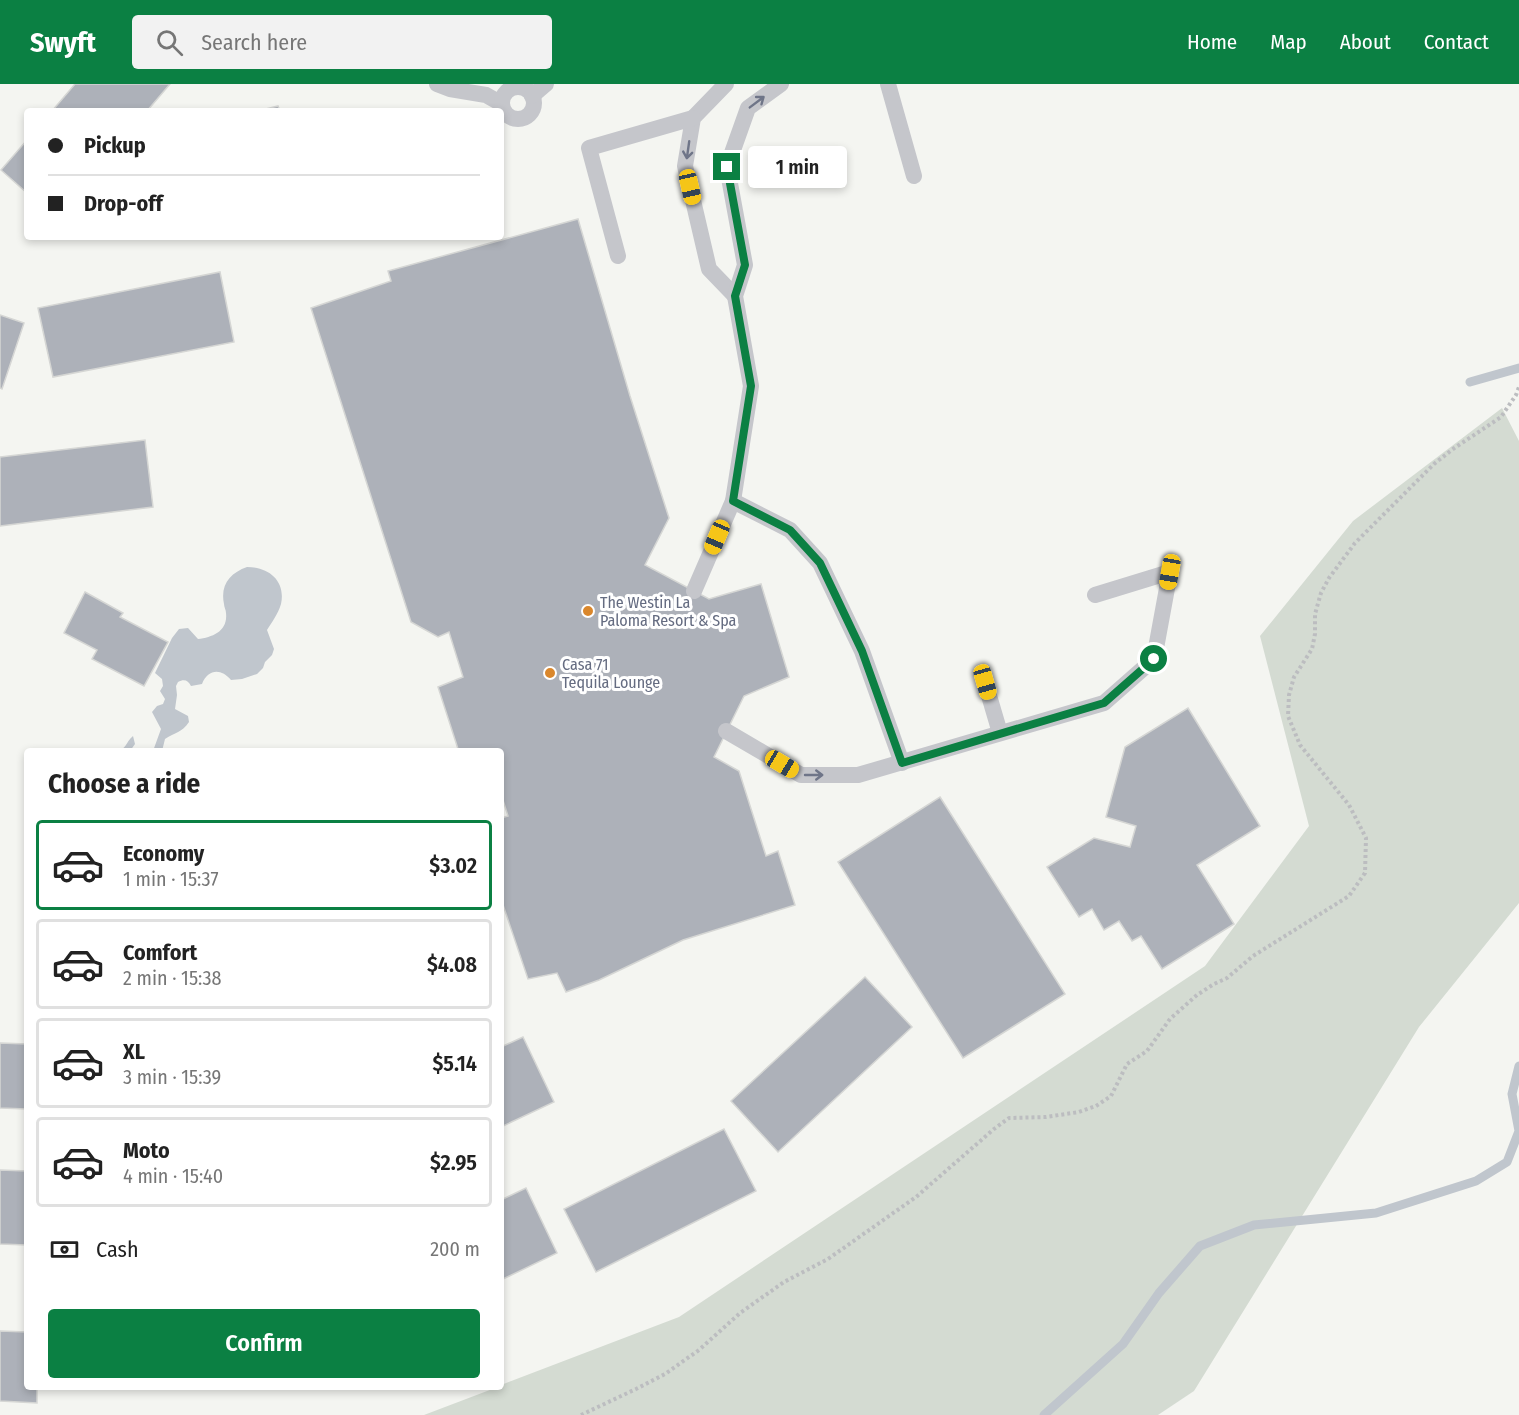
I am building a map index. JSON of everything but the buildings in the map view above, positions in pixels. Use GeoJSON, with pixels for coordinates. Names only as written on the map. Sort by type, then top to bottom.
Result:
{"type":"FeatureCollection","features":[{"type":"Feature","properties":{"kind":"lane"},"geometry":{"type":"LineString","coordinates":[[437,84],[450,89],[486,95],[501,104],[503,108]]}},
{"type":"Feature","properties":{"kind":"lane"},"geometry":{"type":"LineString","coordinates":[[532,96],[546,84]]}},
{"type":"Feature","properties":{"kind":"lane"},"geometry":{"type":"LineString","coordinates":[[618,256],[589,148],[693,118],[726,84]]}},
{"type":"Feature","properties":{"kind":"lane"},"geometry":{"type":"LineString","coordinates":[[694,591],[733,501],[751,386],[735,296],[745,265],[727,167],[748,108],[781,84]]}},
{"type":"Feature","properties":{"kind":"lane"},"geometry":{"type":"LineString","coordinates":[[888,84],[914,176]]}},
{"type":"Feature","properties":{"kind":"lane"},"geometry":{"type":"LineString","coordinates":[[501,104],[504,94],[513,88],[524,89],[532,96],[534,101],[532,111],[520,120],[509,117],[504,110]]}},
{"type":"Feature","properties":{"kind":"lane"},"geometry":{"type":"LineString","coordinates":[[693,118],[686,166],[709,269],[735,296]]}},
{"type":"Feature","properties":{"kind":"lane"},"geometry":{"type":"LineString","coordinates":[[733,501],[790,530],[820,563],[862,651],[902,763]]}},
{"type":"Feature","properties":{"kind":"lane"},"geometry":{"type":"LineString","coordinates":[[726,731],[801,776],[858,775],[1104,703],[1154,659],[1170,572],[1095,595]]}},
{"type":"Feature","properties":{"kind":"lane"},"geometry":{"type":"LineString","coordinates":[[985,682],[1000,733]]}},
{"type":"Feature","properties":{"kind":"path"},"geometry":{"type":"LineString","coordinates":[[581,1415],[665,1374],[699,1350],[740,1312],[784,1282],[828,1259],[916,1197],[994,1129],[1010,1118],[1046,1117],[1079,1112],[1096,1106],[1111,1096],[1127,1064],[1147,1051],[1170,1019],[1197,995],[1227,978],[1253,956],[1348,896],[1365,873],[1366,838],[1349,806],[1300,745],[1288,716],[1289,695],[1294,677],[1312,649],[1315,614],[1321,593],[1329,578],[1355,543],[1434,464],[1501,417],[1519,387]]}},
{"type":"Feature","properties":{"kind":"shaded area"},"geometry":{"type":"Polygon","coordinates":[[[1502,408],[1519,441],[1519,903],[1419,1027],[1194,1391],[1158,1415],[424,1415],[490,1390],[504,1390],[504,1384],[679,1317],[1205,966],[1309,826],[1260,636],[1353,521],[1502,408]]]}},
{"type":"Feature","properties":{"kind":"shaded area"},"geometry":{"type":"Polygon","coordinates":[[[247,567],[255,568],[269,573],[278,582],[282,596],[281,604],[267,630],[274,649],[272,655],[257,674],[242,679],[231,680],[223,673],[215,672],[208,675],[202,684],[191,686],[186,681],[178,682],[175,709],[188,716],[189,722],[181,730],[165,739],[163,748],[154,748],[161,729],[152,712],[157,706],[163,704],[165,699],[160,691],[163,686],[162,679],[155,673],[172,638],[179,629],[188,628],[198,639],[214,635],[222,629],[226,619],[223,597],[225,586],[231,576],[247,567]]]}},
{"type":"Feature","properties":{"kind":"shaded area"},"geometry":{"type":"Polygon","coordinates":[[[133,736],[135,744],[132,748],[123,748],[124,747],[133,736]]]}},
{"type":"Feature","properties":{"kind":"waterway"},"geometry":{"type":"LineString","coordinates":[[1470,382],[1519,368]]}},
{"type":"Feature","properties":{"kind":"waterway"},"geometry":{"type":"LineString","coordinates":[[1044,1415],[1123,1344],[1159,1293],[1200,1246],[1254,1225],[1376,1213],[1476,1181],[1507,1162],[1519,1131],[1512,1094],[1519,1066]]}},
{"type":"Feature","properties":{"kind":"place","name":"The Westin La Paloma Resort & Spa"},"geometry":{"type":"Point","coordinates":[588,611]}},
{"type":"Feature","properties":{"kind":"place","name":"Casa 71 Tequila Lounge"},"geometry":{"type":"Point","coordinates":[550,673]}},
{"type":"Feature","properties":{"kind":"route"},"geometry":{"type":"LineString","coordinates":[[727,167],[745,265],[735,296],[751,386],[733,501],[790,530],[820,563],[862,651],[902,763],[1104,703],[1154,659]]}}]}
